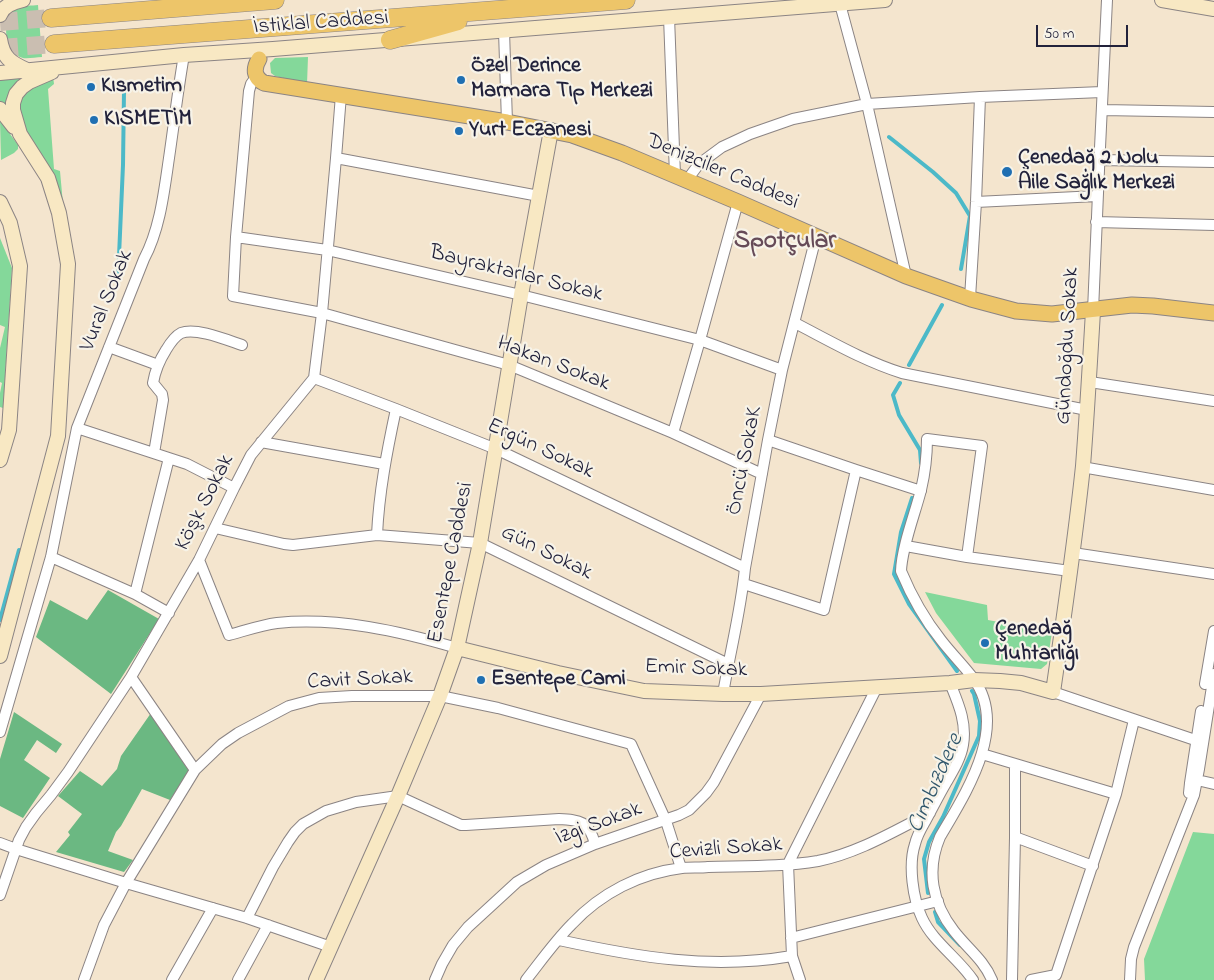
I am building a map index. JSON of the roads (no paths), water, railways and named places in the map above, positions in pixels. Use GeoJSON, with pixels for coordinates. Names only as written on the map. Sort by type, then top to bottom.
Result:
{"type":"FeatureCollection","features":[{"type":"Feature","properties":{"kind":"highway"},"geometry":{"type":"LineString","coordinates":[[51,18],[275,0]]}},
{"type":"Feature","properties":{"kind":"highway"},"geometry":{"type":"LineString","coordinates":[[54,44],[626,0]]}},
{"type":"Feature","properties":{"kind":"highway"},"geometry":{"type":"LineString","coordinates":[[390,40],[494,10]]}},
{"type":"Feature","properties":{"kind":"main road"},"geometry":{"type":"LineString","coordinates":[[256,77],[258,59]]}},
{"type":"Feature","properties":{"kind":"main road","name":"Denizciler Caddesi"},"geometry":{"type":"LineString","coordinates":[[256,77],[264,83],[507,122],[572,135],[622,153],[906,276],[970,298],[1016,311],[1052,314],[1093,311],[1132,305],[1214,313]]}},
{"type":"Feature","properties":{"kind":"street"},"geometry":{"type":"LineString","coordinates":[[0,15],[1,11],[14,2],[23,0]]}},
{"type":"Feature","properties":{"kind":"street","name":"İstiklal Caddesi"},"geometry":{"type":"LineString","coordinates":[[0,73],[184,55],[885,0]]}},
{"type":"Feature","properties":{"kind":"street","name":"Gündoğdu Sokak"},"geometry":{"type":"LineString","coordinates":[[1052,692],[1070,571],[1090,382],[1107,0]]}},
{"type":"Feature","properties":{"kind":"street"},"geometry":{"type":"LineString","coordinates":[[1162,0],[1214,9]]}},
{"type":"Feature","properties":{"kind":"street"},"geometry":{"type":"LineString","coordinates":[[840,4],[867,104],[906,276]]}},
{"type":"Feature","properties":{"kind":"street"},"geometry":{"type":"LineString","coordinates":[[668,17],[681,178]]}},
{"type":"Feature","properties":{"kind":"street"},"geometry":{"type":"LineString","coordinates":[[504,31],[507,122]]}},
{"type":"Feature","properties":{"kind":"street"},"geometry":{"type":"LineString","coordinates":[[0,39],[6,57],[14,64],[29,70]]}},
{"type":"Feature","properties":{"kind":"street"},"geometry":{"type":"LineString","coordinates":[[258,59],[273,49]]}},
{"type":"Feature","properties":{"kind":"street","name":"Vural Sokak"},"geometry":{"type":"LineString","coordinates":[[0,732],[51,557],[76,428],[156,230],[184,55]]}},
{"type":"Feature","properties":{"kind":"street"},"geometry":{"type":"LineString","coordinates":[[20,134],[13,110],[16,94],[29,82],[62,67]]}},
{"type":"Feature","properties":{"kind":"street"},"geometry":{"type":"LineString","coordinates":[[236,237],[249,91],[256,77]]}},
{"type":"Feature","properties":{"kind":"street"},"geometry":{"type":"LineString","coordinates":[[681,178],[722,147],[750,134],[793,119],[867,104],[1102,92]]}},
{"type":"Feature","properties":{"kind":"street"},"geometry":{"type":"LineString","coordinates":[[314,378],[322,313],[341,95]]}},
{"type":"Feature","properties":{"kind":"street"},"geometry":{"type":"LineString","coordinates":[[970,298],[980,97]]}},
{"type":"Feature","properties":{"kind":"street"},"geometry":{"type":"LineString","coordinates":[[0,109],[20,134],[48,178],[59,213],[68,264],[58,436],[0,656]]}},
{"type":"Feature","properties":{"kind":"street"},"geometry":{"type":"LineString","coordinates":[[1102,110],[1214,112]]}},
{"type":"Feature","properties":{"kind":"street","name":"Esentepe Caddesi"},"geometry":{"type":"LineString","coordinates":[[316,980],[398,796],[440,696],[457,648],[480,542],[521,295],[551,130]]}},
{"type":"Feature","properties":{"kind":"street"},"geometry":{"type":"LineString","coordinates":[[336,158],[539,196]]}},
{"type":"Feature","properties":{"kind":"street"},"geometry":{"type":"LineString","coordinates":[[1100,160],[1214,162]]}},
{"type":"Feature","properties":{"kind":"street"},"geometry":{"type":"LineString","coordinates":[[976,202],[1097,196]]}},
{"type":"Feature","properties":{"kind":"street"},"geometry":{"type":"LineString","coordinates":[[0,202],[10,223],[20,266],[9,430],[0,460]]}},
{"type":"Feature","properties":{"kind":"street"},"geometry":{"type":"LineString","coordinates":[[673,433],[738,202]]}},
{"type":"Feature","properties":{"kind":"street"},"geometry":{"type":"LineString","coordinates":[[1096,222],[1214,225]]}},
{"type":"Feature","properties":{"kind":"street","name":"Öncü SokaK"},"geometry":{"type":"LineString","coordinates":[[723,694],[782,370],[816,236]]}},
{"type":"Feature","properties":{"kind":"street","name":"Bayraktarlar Sokak"},"geometry":{"type":"LineString","coordinates":[[236,237],[327,250],[521,295],[700,340],[782,370]]}},
{"type":"Feature","properties":{"kind":"street","name":"Hakan Sokak"},"geometry":{"type":"LineString","coordinates":[[236,237],[233,296],[322,313],[509,365],[673,433],[762,474]]}},
{"type":"Feature","properties":{"kind":"street"},"geometry":{"type":"LineString","coordinates":[[794,324],[902,374],[1087,410]]}},
{"type":"Feature","properties":{"kind":"street"},"geometry":{"type":"LineString","coordinates":[[154,453],[163,400],[162,394],[153,383],[158,365],[170,344],[181,334],[190,332],[242,344]]}},
{"type":"Feature","properties":{"kind":"street"},"geometry":{"type":"LineString","coordinates":[[109,347],[158,365]]}},
{"type":"Feature","properties":{"kind":"street","name":"Ergün Sokak"},"geometry":{"type":"LineString","coordinates":[[314,378],[496,449],[746,568]]}},
{"type":"Feature","properties":{"kind":"street","name":"Köşk Sokak"},"geometry":{"type":"LineString","coordinates":[[0,895],[26,827],[68,772],[131,677],[199,560],[248,461],[261,442],[314,378]]}},
{"type":"Feature","properties":{"kind":"street"},"geometry":{"type":"LineString","coordinates":[[1090,382],[1214,401]]}},
{"type":"Feature","properties":{"kind":"street"},"geometry":{"type":"LineString","coordinates":[[377,535],[378,507],[384,464],[396,409]]}},
{"type":"Feature","properties":{"kind":"street"},"geometry":{"type":"LineString","coordinates":[[76,428],[187,464],[234,488]]}},
{"type":"Feature","properties":{"kind":"street"},"geometry":{"type":"LineString","coordinates":[[967,556],[982,446],[928,439],[921,491],[906,546],[902,570],[923,614],[941,640],[974,680],[986,707],[986,735],[975,774],[940,837],[936,848],[932,873],[934,890],[946,920],[954,932],[982,962],[992,980]]}},
{"type":"Feature","properties":{"kind":"street"},"geometry":{"type":"LineString","coordinates":[[768,440],[921,491]]}},
{"type":"Feature","properties":{"kind":"street"},"geometry":{"type":"LineString","coordinates":[[261,442],[384,464]]}},
{"type":"Feature","properties":{"kind":"street"},"geometry":{"type":"LineString","coordinates":[[135,594],[169,458]]}},
{"type":"Feature","properties":{"kind":"street"},"geometry":{"type":"LineString","coordinates":[[1082,466],[1214,490]]}},
{"type":"Feature","properties":{"kind":"street"},"geometry":{"type":"LineString","coordinates":[[744,584],[824,610],[856,470]]}},
{"type":"Feature","properties":{"kind":"street","name":"Gün Sokak"},"geometry":{"type":"LineString","coordinates":[[215,528],[293,545],[377,535],[480,542],[728,664]]}},
{"type":"Feature","properties":{"kind":"street"},"geometry":{"type":"LineString","coordinates":[[906,546],[1070,571]]}},
{"type":"Feature","properties":{"kind":"street"},"geometry":{"type":"LineString","coordinates":[[1072,554],[1214,574]]}},
{"type":"Feature","properties":{"kind":"street"},"geometry":{"type":"LineString","coordinates":[[51,557],[135,594],[169,613]]}},
{"type":"Feature","properties":{"kind":"street","name":"Emir Sokak"},"geometry":{"type":"LineString","coordinates":[[199,560],[229,635],[274,624],[296,622],[324,622],[387,630],[558,673],[644,691],[761,694],[974,680],[1021,683],[1052,692]]}},
{"type":"Feature","properties":{"kind":"street"},"geometry":{"type":"LineString","coordinates":[[1130,980],[1131,959],[1134,947],[1194,796],[1214,631]]}},
{"type":"Feature","properties":{"kind":"street"},"geometry":{"type":"LineString","coordinates":[[1188,809],[1190,783],[1214,676]]}},
{"type":"Feature","properties":{"kind":"street"},"geometry":{"type":"LineString","coordinates":[[131,677],[195,770]]}},
{"type":"Feature","properties":{"kind":"street"},"geometry":{"type":"LineString","coordinates":[[950,683],[963,718],[963,747],[957,763],[914,844],[912,861],[913,884],[917,906],[923,920],[936,938],[973,980]]}},
{"type":"Feature","properties":{"kind":"street"},"geometry":{"type":"LineString","coordinates":[[800,980],[792,956],[788,864],[877,687]]}},
{"type":"Feature","properties":{"kind":"street"},"geometry":{"type":"LineString","coordinates":[[1052,692],[1200,741]]}},
{"type":"Feature","properties":{"kind":"street","name":"İzgi Sokak"},"geometry":{"type":"LineString","coordinates":[[435,980],[453,945],[468,927],[517,882],[546,865],[595,844],[666,821],[689,810],[714,782],[761,694]]}},
{"type":"Feature","properties":{"kind":"street","name":"Cavit Sokak"},"geometry":{"type":"LineString","coordinates":[[84,980],[104,925],[126,883],[195,770],[222,744],[238,732],[288,706],[318,698],[440,696],[498,708],[631,744],[666,821]]}},
{"type":"Feature","properties":{"kind":"street"},"geometry":{"type":"LineString","coordinates":[[1031,980],[1056,975],[1116,794],[1134,720]]}},
{"type":"Feature","properties":{"kind":"street"},"geometry":{"type":"LineString","coordinates":[[982,754],[1116,794]]}},
{"type":"Feature","properties":{"kind":"street"},"geometry":{"type":"LineString","coordinates":[[1012,980],[1015,764]]}},
{"type":"Feature","properties":{"kind":"street"},"geometry":{"type":"LineString","coordinates":[[1197,780],[1214,784]]}},
{"type":"Feature","properties":{"kind":"street"},"geometry":{"type":"LineString","coordinates":[[246,918],[288,842],[304,824],[326,811],[356,802],[398,796],[466,825],[571,819],[589,827],[595,844]]}},
{"type":"Feature","properties":{"kind":"street","name":"Cevizli Sokak"},"geometry":{"type":"LineString","coordinates":[[526,980],[572,923],[594,904],[630,882],[681,868],[818,861],[848,853],[930,813]]}},
{"type":"Feature","properties":{"kind":"street"},"geometry":{"type":"LineString","coordinates":[[666,821],[681,868]]}},
{"type":"Feature","properties":{"kind":"street"},"geometry":{"type":"LineString","coordinates":[[1015,838],[1093,866]]}},
{"type":"Feature","properties":{"kind":"street"},"geometry":{"type":"LineString","coordinates":[[0,843],[16,850],[246,918],[331,947]]}},
{"type":"Feature","properties":{"kind":"street"},"geometry":{"type":"LineString","coordinates":[[791,938],[938,902]]}},
{"type":"Feature","properties":{"kind":"street"},"geometry":{"type":"LineString","coordinates":[[172,980],[213,908]]}},
{"type":"Feature","properties":{"kind":"street"},"geometry":{"type":"LineString","coordinates":[[238,980],[268,925]]}},
{"type":"Feature","properties":{"kind":"street"},"geometry":{"type":"LineString","coordinates":[[559,940],[656,959],[716,963],[767,961],[792,956]]}},
{"type":"Feature","properties":{"kind":"waterway"},"geometry":{"type":"LineString","coordinates":[[118,279],[124,91]]}},
{"type":"Feature","properties":{"kind":"waterway","name":"Cımbızdere"},"geometry":{"type":"LineString","coordinates":[[889,137],[956,193],[970,216],[961,269]]}},
{"type":"Feature","properties":{"kind":"waterway","name":"Cımbızdere"},"geometry":{"type":"LineString","coordinates":[[909,365],[942,305]]}},
{"type":"Feature","properties":{"kind":"waterway","name":"Cımbızdere"},"geometry":{"type":"LineString","coordinates":[[900,383],[893,395],[899,415],[920,450],[921,463]]}},
{"type":"Feature","properties":{"kind":"waterway","name":"Cımbızdere"},"geometry":{"type":"LineString","coordinates":[[912,498],[901,532],[894,574],[909,604],[957,671]]}},
{"type":"Feature","properties":{"kind":"waterway"},"geometry":{"type":"LineString","coordinates":[[0,620],[19,550]]}},
{"type":"Feature","properties":{"kind":"waterway","name":"Cımbızdere"},"geometry":{"type":"LineString","coordinates":[[928,893],[924,859],[929,842],[943,817],[979,736],[980,721],[972,691]]}},
{"type":"Feature","properties":{"kind":"waterway","name":"Cımbızdere"},"geometry":{"type":"LineString","coordinates":[[935,912],[938,922],[960,945]]}},
{"type":"Feature","properties":{"kind":"tunnel"},"geometry":{"type":"LineString","coordinates":[[0,22],[51,18]]}},
{"type":"Feature","properties":{"kind":"tunnel"},"geometry":{"type":"LineString","coordinates":[[0,48],[54,44]]}},
{"type":"Feature","properties":{"kind":"place","name":"Özel Derince Marmara Tıp Merkezi"},"geometry":{"type":"Point","coordinates":[461,80]}},
{"type":"Feature","properties":{"kind":"place","name":"Kısmetim"},"geometry":{"type":"Point","coordinates":[91,87]}},
{"type":"Feature","properties":{"kind":"place","name":"KISMETİM"},"geometry":{"type":"Point","coordinates":[94,120]}},
{"type":"Feature","properties":{"kind":"place","name":"Yurt Eczanesi"},"geometry":{"type":"Point","coordinates":[459,131]}},
{"type":"Feature","properties":{"kind":"place","name":"Çenedağ 2 Nolu Aile Sağlık Merkezi"},"geometry":{"type":"Point","coordinates":[1007,172]}},
{"type":"Feature","properties":{"kind":"place","name":"Çenedağ Muhtarlığı"},"geometry":{"type":"Point","coordinates":[985,643]}},
{"type":"Feature","properties":{"kind":"place","name":"Esentepe Cami"},"geometry":{"type":"Point","coordinates":[481,680]}},
{"type":"Feature","properties":{"kind":"district","name":"Spotçular"},"geometry":{"type":"Point","coordinates":[785,243]}}]}
